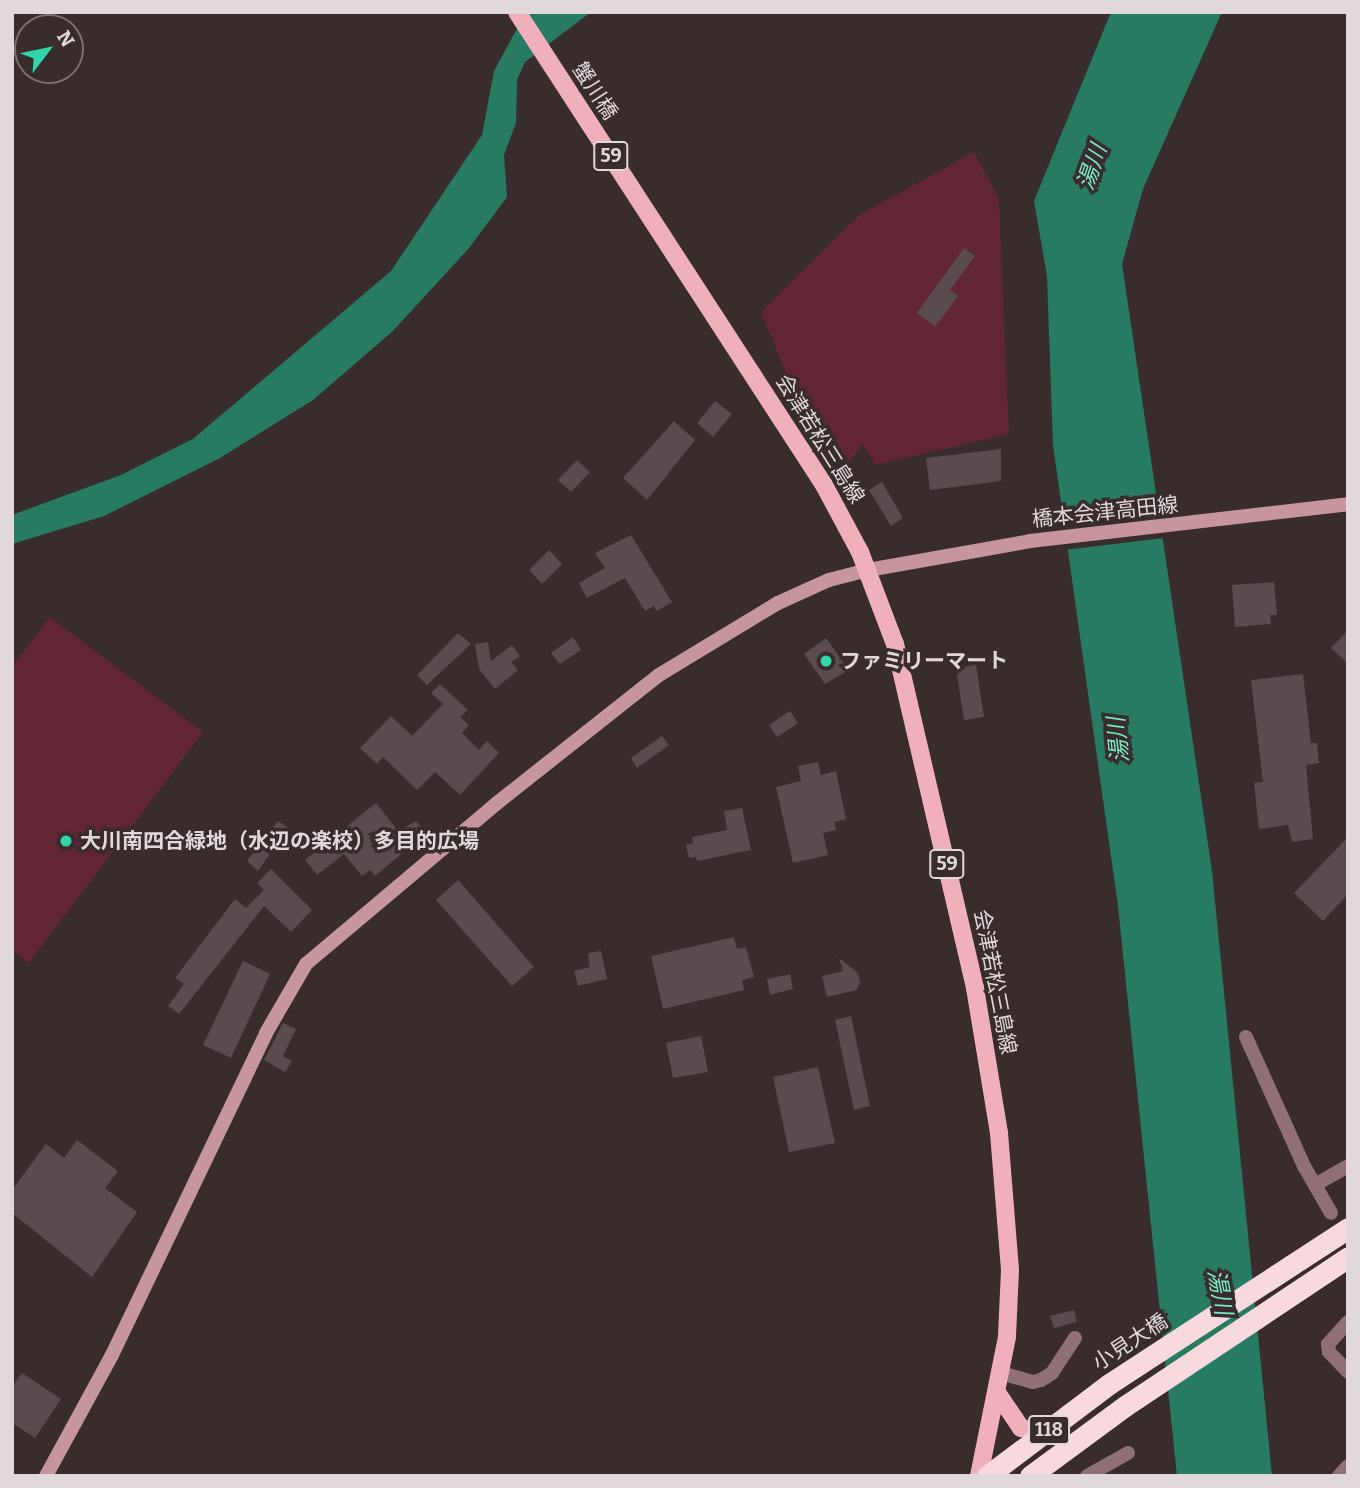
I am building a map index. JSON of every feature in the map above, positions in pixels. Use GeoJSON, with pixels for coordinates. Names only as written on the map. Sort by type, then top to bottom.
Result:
{"type":"FeatureCollection","features":[{"type":"Feature","properties":{"kind":"highway","name":"小見大橋"},"geometry":{"type":"LineString","coordinates":[[987,1476],[1110,1384],[1306,1259],[1348,1227]]}},
{"type":"Feature","properties":{"kind":"highway","name":"118"},"geometry":{"type":"LineString","coordinates":[[1030,1476],[1125,1406],[1348,1257]]}},
{"type":"Feature","properties":{"kind":"main road","name":"蟹川橋"},"geometry":{"type":"LineString","coordinates":[[517,12],[705,300]]}},
{"type":"Feature","properties":{"kind":"main road","name":"会津若松三島線"},"geometry":{"type":"LineString","coordinates":[[705,300],[806,456],[868,570],[905,679],[992,1084],[1010,1270],[998,1394],[979,1476]]}},
{"type":"Feature","properties":{"kind":"main road"},"geometry":{"type":"LineString","coordinates":[[998,1394],[1021,1427],[1044,1433]]}},
{"type":"Feature","properties":{"kind":"street","name":"橋本会津高田線"},"geometry":{"type":"LineString","coordinates":[[46,1476],[112,1355],[266,1033],[306,964],[497,803],[659,675],[778,603],[829,580],[868,570],[1030,541],[1348,504]]}},
{"type":"Feature","properties":{"kind":"street"},"geometry":{"type":"LineString","coordinates":[[1246,1037],[1315,1185],[1331,1213]]}},
{"type":"Feature","properties":{"kind":"street"},"geometry":{"type":"LineString","coordinates":[[1315,1185],[1348,1166]]}},
{"type":"Feature","properties":{"kind":"street"},"geometry":{"type":"LineString","coordinates":[[1348,1322],[1328,1344],[1329,1352],[1348,1372]]}},
{"type":"Feature","properties":{"kind":"street"},"geometry":{"type":"LineString","coordinates":[[1001,1373],[1041,1380],[1052,1373],[1075,1338]]}},
{"type":"Feature","properties":{"kind":"street"},"geometry":{"type":"LineString","coordinates":[[1087,1476],[1128,1453]]}},
{"type":"Feature","properties":{"kind":"street"},"geometry":{"type":"LineString","coordinates":[[1339,1476],[1348,1466]]}},
{"type":"Feature","properties":{"kind":"shaded area"},"geometry":{"type":"Polygon","coordinates":[[[974,152],[999,199],[1009,434],[875,465],[863,444],[844,469],[796,398],[761,312],[859,215],[974,152]]]}},
{"type":"Feature","properties":{"kind":"shaded area","name":"大川南四合緑地（水辺の楽校）多目的広場"},"geometry":{"type":"Polygon","coordinates":[[[50,617],[203,732],[29,963],[12,950],[12,667],[50,617]]]}},
{"type":"Feature","properties":{"kind":"water"},"geometry":{"type":"Polygon","coordinates":[[[526,12],[591,12],[525,62],[517,80],[516,123],[504,155],[507,197],[469,248],[393,331],[313,400],[220,458],[104,516],[12,544],[12,515],[121,475],[193,439],[391,271],[482,135],[494,71],[526,12]]]}},
{"type":"Feature","properties":{"kind":"water","name":"湯川"},"geometry":{"type":"Polygon","coordinates":[[[1111,12],[1222,12],[1143,189],[1122,264],[1212,871],[1272,1476],[1177,1476],[1118,906],[1053,445],[1047,276],[1034,201],[1111,12]]]}},
{"type":"Feature","properties":{"kind":"pier"},"geometry":{"type":"Polygon","coordinates":[[[1159,511],[1164,538],[1064,550],[1060,520],[1159,511]]]}},
{"type":"Feature","properties":{"kind":"building"},"geometry":{"type":"Polygon","coordinates":[[[964,248],[975,256],[950,290],[958,296],[935,327],[917,313],[964,248]]]}},
{"type":"Feature","properties":{"kind":"building"},"geometry":{"type":"Polygon","coordinates":[[[715,401],[732,414],[713,437],[697,423],[715,401]]]}},
{"type":"Feature","properties":{"kind":"building"},"geometry":{"type":"Polygon","coordinates":[[[674,421],[695,440],[647,500],[623,478],[674,421]]]}},
{"type":"Feature","properties":{"kind":"building"},"geometry":{"type":"Polygon","coordinates":[[[1001,449],[1001,481],[930,490],[926,458],[1001,449]]]}},
{"type":"Feature","properties":{"kind":"building"},"geometry":{"type":"Polygon","coordinates":[[[577,460],[590,472],[571,492],[558,480],[577,460]]]}},
{"type":"Feature","properties":{"kind":"building"},"geometry":{"type":"Polygon","coordinates":[[[882,482],[903,518],[891,526],[869,490],[882,482]]]}},
{"type":"Feature","properties":{"kind":"building"},"geometry":{"type":"Polygon","coordinates":[[[631,535],[672,602],[657,611],[654,606],[645,611],[625,578],[587,598],[579,583],[605,568],[595,553],[631,535]]]}},
{"type":"Feature","properties":{"kind":"building"},"geometry":{"type":"Polygon","coordinates":[[[549,550],[562,564],[542,584],[529,570],[549,550]]]}},
{"type":"Feature","properties":{"kind":"building"},"geometry":{"type":"Polygon","coordinates":[[[1274,582],[1277,615],[1270,615],[1271,624],[1235,627],[1232,585],[1274,582]]]}},
{"type":"Feature","properties":{"kind":"building"},"geometry":{"type":"Polygon","coordinates":[[[1348,630],[1348,664],[1331,648],[1348,630]]]}},
{"type":"Feature","properties":{"kind":"building"},"geometry":{"type":"Polygon","coordinates":[[[458,633],[471,644],[427,685],[417,675],[458,633]]]}},
{"type":"Feature","properties":{"kind":"building"},"geometry":{"type":"Polygon","coordinates":[[[573,637],[581,650],[560,664],[551,653],[573,637]]]}},
{"type":"Feature","properties":{"kind":"building","name":"ファミリーマート"},"geometry":{"type":"Polygon","coordinates":[[[826,638],[849,670],[825,684],[804,654],[826,638]]]}},
{"type":"Feature","properties":{"kind":"building"},"geometry":{"type":"Polygon","coordinates":[[[488,642],[491,661],[512,645],[520,656],[511,662],[518,670],[495,689],[479,669],[475,644],[488,642]]]}},
{"type":"Feature","properties":{"kind":"building"},"geometry":{"type":"Polygon","coordinates":[[[976,665],[984,717],[964,720],[956,668],[976,665]]]}},
{"type":"Feature","properties":{"kind":"building"},"geometry":{"type":"Polygon","coordinates":[[[1303,674],[1311,743],[1317,743],[1319,763],[1306,765],[1313,839],[1292,842],[1288,825],[1259,829],[1254,783],[1263,782],[1251,680],[1303,674]]]}},
{"type":"Feature","properties":{"kind":"building"},"geometry":{"type":"Polygon","coordinates":[[[440,684],[468,710],[460,717],[469,725],[462,733],[479,750],[487,741],[499,753],[460,795],[435,772],[417,790],[383,757],[377,764],[360,748],[391,716],[412,736],[443,704],[431,693],[440,684]]]}},
{"type":"Feature","properties":{"kind":"building"},"geometry":{"type":"Polygon","coordinates":[[[790,711],[798,723],[777,737],[769,725],[790,711]]]}},
{"type":"Feature","properties":{"kind":"building"},"geometry":{"type":"Polygon","coordinates":[[[662,736],[669,745],[637,768],[631,758],[662,736]]]}},
{"type":"Feature","properties":{"kind":"building"},"geometry":{"type":"Polygon","coordinates":[[[818,762],[821,775],[836,771],[846,819],[834,822],[836,830],[823,833],[828,855],[793,863],[776,787],[801,781],[798,766],[818,762]]]}},
{"type":"Feature","properties":{"kind":"building"},"geometry":{"type":"Polygon","coordinates":[[[376,803],[398,831],[416,821],[426,833],[375,876],[370,870],[362,876],[344,854],[317,875],[305,860],[376,803]]]}},
{"type":"Feature","properties":{"kind":"building"},"geometry":{"type":"Polygon","coordinates":[[[742,808],[751,850],[697,861],[696,857],[689,858],[686,845],[693,843],[692,837],[727,830],[724,811],[742,808]]]}},
{"type":"Feature","properties":{"kind":"building"},"geometry":{"type":"Polygon","coordinates":[[[278,821],[288,828],[258,871],[247,861],[278,821]]]}},
{"type":"Feature","properties":{"kind":"building"},"geometry":{"type":"Polygon","coordinates":[[[1348,837],[1348,894],[1323,921],[1294,893],[1348,837]]]}},
{"type":"Feature","properties":{"kind":"building"},"geometry":{"type":"Polygon","coordinates":[[[271,869],[312,910],[291,932],[264,906],[179,1014],[168,1006],[184,984],[175,978],[235,899],[246,908],[264,890],[257,883],[271,869]]]}},
{"type":"Feature","properties":{"kind":"building"},"geometry":{"type":"Polygon","coordinates":[[[458,880],[534,967],[512,986],[436,900],[458,880]]]}},
{"type":"Feature","properties":{"kind":"building"},"geometry":{"type":"Polygon","coordinates":[[[734,937],[737,949],[746,947],[754,977],[742,980],[744,990],[663,1009],[651,956],[734,937]]]}},
{"type":"Feature","properties":{"kind":"building"},"geometry":{"type":"Polygon","coordinates":[[[601,951],[607,979],[578,986],[574,971],[590,967],[588,953],[601,951]]]}},
{"type":"Feature","properties":{"kind":"building"},"geometry":{"type":"Polygon","coordinates":[[[839,958],[858,973],[860,982],[857,990],[827,997],[822,976],[843,971],[839,958]]]}},
{"type":"Feature","properties":{"kind":"building"},"geometry":{"type":"Polygon","coordinates":[[[243,961],[270,974],[231,1058],[203,1045],[243,961]]]}},
{"type":"Feature","properties":{"kind":"building"},"geometry":{"type":"Polygon","coordinates":[[[790,974],[793,989],[770,995],[767,979],[790,974]]]}},
{"type":"Feature","properties":{"kind":"building"},"geometry":{"type":"Polygon","coordinates":[[[851,1016],[870,1106],[854,1110],[835,1020],[851,1016]]]}},
{"type":"Feature","properties":{"kind":"building"},"geometry":{"type":"Polygon","coordinates":[[[283,1023],[296,1029],[283,1056],[292,1061],[285,1072],[264,1060],[283,1023]]]}},
{"type":"Feature","properties":{"kind":"building"},"geometry":{"type":"Polygon","coordinates":[[[701,1036],[708,1072],[673,1078],[666,1043],[701,1036]]]}},
{"type":"Feature","properties":{"kind":"building"},"geometry":{"type":"Polygon","coordinates":[[[818,1067],[835,1143],[789,1152],[773,1077],[818,1067]]]}},
{"type":"Feature","properties":{"kind":"building"},"geometry":{"type":"Polygon","coordinates":[[[77,1140],[118,1171],[105,1188],[137,1212],[92,1277],[12,1213],[12,1190],[46,1144],[64,1158],[77,1140]]]}},
{"type":"Feature","properties":{"kind":"building"},"geometry":{"type":"Polygon","coordinates":[[[1074,1310],[1077,1322],[1054,1328],[1050,1316],[1074,1310]]]}},
{"type":"Feature","properties":{"kind":"building"},"geometry":{"type":"Polygon","coordinates":[[[22,1373],[61,1399],[35,1438],[12,1423],[12,1387],[22,1373]]]}},
{"type":"Feature","properties":{"kind":"place","name":"ファミリーマート"},"geometry":{"type":"Point","coordinates":[826,661]}},
{"type":"Feature","properties":{"kind":"place","name":"大川南四合緑地（水辺の楽校）多目的広場"},"geometry":{"type":"Point","coordinates":[66,841]}}]}
